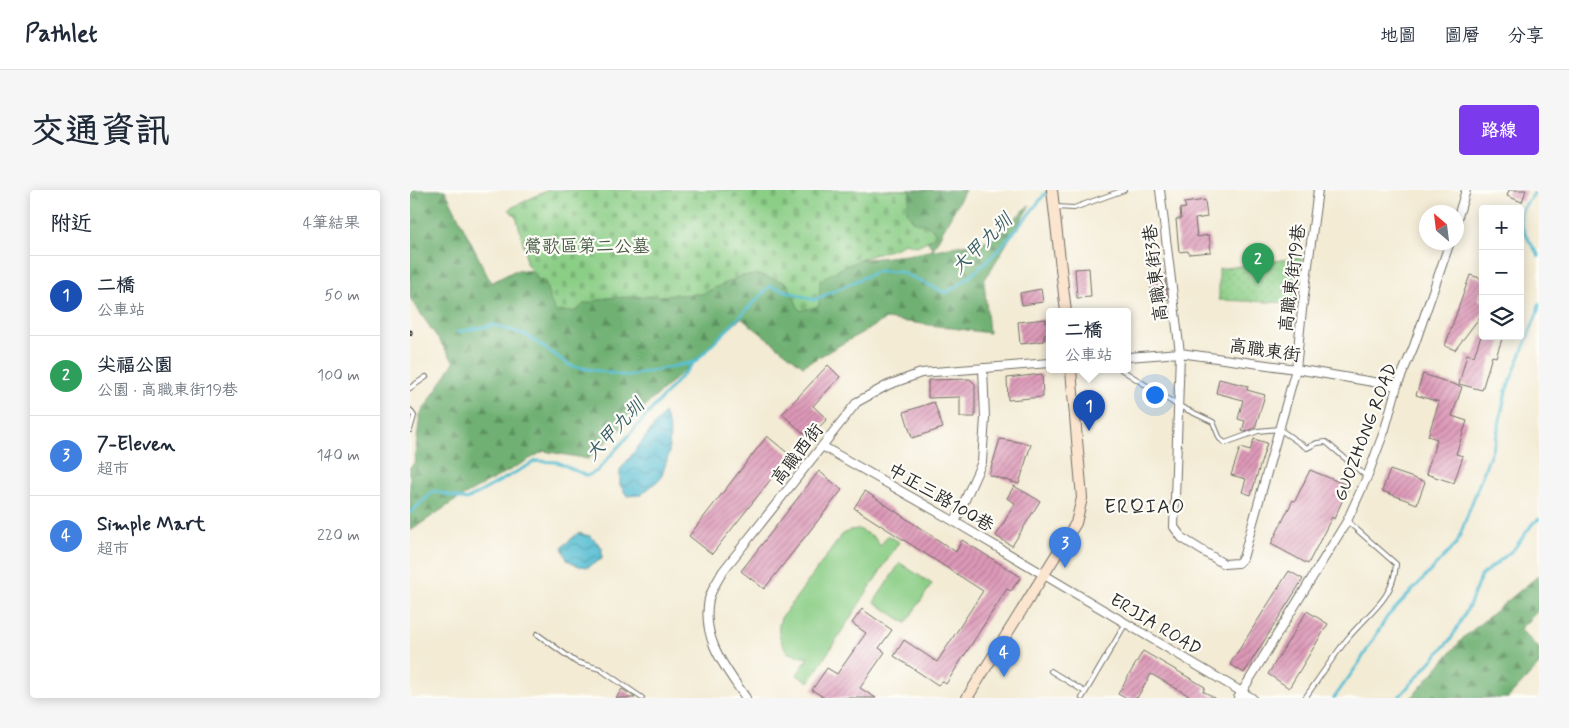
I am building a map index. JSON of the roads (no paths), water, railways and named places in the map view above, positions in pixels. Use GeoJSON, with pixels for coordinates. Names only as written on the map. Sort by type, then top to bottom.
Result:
{"type":"FeatureCollection","features":[{"type":"Feature","properties":{"kind":"street"},"geometry":{"type":"LineString","coordinates":[[1052,190],[1066,308]]}},
{"type":"Feature","properties":{"kind":"street","name":"高職東街3巷"},"geometry":{"type":"LineString","coordinates":[[1160,190],[1180,353],[1174,527],[1182,538],[1224,564],[1238,563]]}},
{"type":"Feature","properties":{"kind":"street","name":"高職東街19巷"},"geometry":{"type":"LineString","coordinates":[[1238,563],[1244,558],[1296,369],[1318,190]]}},
{"type":"Feature","properties":{"kind":"street"},"geometry":{"type":"LineString","coordinates":[[1461,205],[1466,190]]}},
{"type":"Feature","properties":{"kind":"street","name":"GUOZHONG ROAD"},"geometry":{"type":"LineString","coordinates":[[1239,695],[1347,521],[1367,477],[1385,429],[1397,386],[1414,346],[1447,250]]}},
{"type":"Feature","properties":{"kind":"street","name":"高職東街"},"geometry":{"type":"LineString","coordinates":[[1131,357],[1180,353],[1296,369],[1397,386]]}},
{"type":"Feature","properties":{"kind":"street","name":"高職西街"},"geometry":{"type":"LineString","coordinates":[[746,698],[718,657],[708,632],[709,598],[722,571],[857,402],[888,384],[921,373],[1046,363]]}},
{"type":"Feature","properties":{"kind":"street"},"geometry":{"type":"LineString","coordinates":[[955,522],[982,462],[986,418],[983,368]]}},
{"type":"Feature","properties":{"kind":"street"},"geometry":{"type":"LineString","coordinates":[[967,698],[1076,523],[1082,498],[1071,373]]}},
{"type":"Feature","properties":{"kind":"street","name":"中正三路100巷"},"geometry":{"type":"LineString","coordinates":[[822,446],[1044,575]]}},
{"type":"Feature","properties":{"kind":"street","name":"ERJIA ROAD"},"geometry":{"type":"LineString","coordinates":[[1044,575],[1126,623],[1239,695],[1252,698]]}},
{"type":"Feature","properties":{"kind":"lane"},"geometry":{"type":"LineString","coordinates":[[1054,207],[1074,208],[1124,190]]}},
{"type":"Feature","properties":{"kind":"lane"},"geometry":{"type":"LineString","coordinates":[[1127,373],[1177,405],[1213,422],[1220,439],[1225,443],[1258,431],[1279,429],[1307,448],[1317,443],[1326,442],[1367,477]]}},
{"type":"Feature","properties":{"kind":"lane"},"geometry":{"type":"LineString","coordinates":[[410,388],[426,377]]}},
{"type":"Feature","properties":{"kind":"lane"},"geometry":{"type":"LineString","coordinates":[[410,410],[414,416],[410,430]]}},
{"type":"Feature","properties":{"kind":"lane"},"geometry":{"type":"LineString","coordinates":[[1304,698],[1349,637],[1387,596],[1395,576],[1396,564],[1347,521]]}},
{"type":"Feature","properties":{"kind":"lane"},"geometry":{"type":"LineString","coordinates":[[1082,698],[1126,623]]}},
{"type":"Feature","properties":{"kind":"lane"},"geometry":{"type":"LineString","coordinates":[[537,634],[576,662],[600,669],[642,698]]}},
{"type":"Feature","properties":{"kind":"lane"},"geometry":{"type":"LineString","coordinates":[[1051,671],[1085,692]]}},
{"type":"Feature","properties":{"kind":"water"},"geometry":{"type":"Polygon","coordinates":[[[664,413],[670,430],[669,454],[661,478],[641,495],[627,496],[620,485],[620,470],[664,413]]]}},
{"type":"Feature","properties":{"kind":"water"},"geometry":{"type":"Polygon","coordinates":[[[578,533],[590,536],[602,547],[602,559],[588,567],[579,566],[567,560],[562,547],[578,533]]]}},
{"type":"Feature","properties":{"kind":"waterway","name":"大甲九圳"},"geometry":{"type":"LineString","coordinates":[[457,332],[494,325],[526,335],[571,366],[627,376],[695,362],[770,286],[814,300],[878,271],[901,272],[946,293],[975,272],[1002,246],[1048,190]]}},
{"type":"Feature","properties":{"kind":"waterway"},"geometry":{"type":"LineString","coordinates":[[1537,190],[1524,207],[1521,218],[1526,236],[1539,256]]}},
{"type":"Feature","properties":{"kind":"waterway"},"geometry":{"type":"LineString","coordinates":[[1334,698],[1359,663],[1387,617],[1457,543],[1496,439],[1506,391],[1537,314],[1539,304]]}},
{"type":"Feature","properties":{"kind":"waterway","name":"大甲九圳"},"geometry":{"type":"LineString","coordinates":[[410,513],[434,491],[466,500],[536,461],[557,462],[587,476],[597,471],[694,362]]}},
{"type":"Feature","properties":{"kind":"waterway","name":"大甲九圳"},"geometry":{"type":"LineString","coordinates":[[1398,698],[1451,639],[1469,606],[1481,576],[1514,549],[1533,523],[1539,519]]}},
{"type":"Feature","properties":{"kind":"place","name":"尖福公園"},"geometry":{"type":"Point","coordinates":[1258,284]}},
{"type":"Feature","properties":{"kind":"place","name":"二橋"},"geometry":{"type":"Point","coordinates":[1089,431]}},
{"type":"Feature","properties":{"kind":"place","name":"7-Eleven"},"geometry":{"type":"Point","coordinates":[1065,568]}},
{"type":"Feature","properties":{"kind":"place","name":"Simple Mart"},"geometry":{"type":"Point","coordinates":[1004,677]}},
{"type":"Feature","properties":{"kind":"district","name":"ERQIAO"},"geometry":{"type":"Point","coordinates":[1145,506]}},
{"type":"Feature","properties":{"kind":"park label","name":"鶯歌區第二公墓"},"geometry":{"type":"Point","coordinates":[587,246]}}]}
